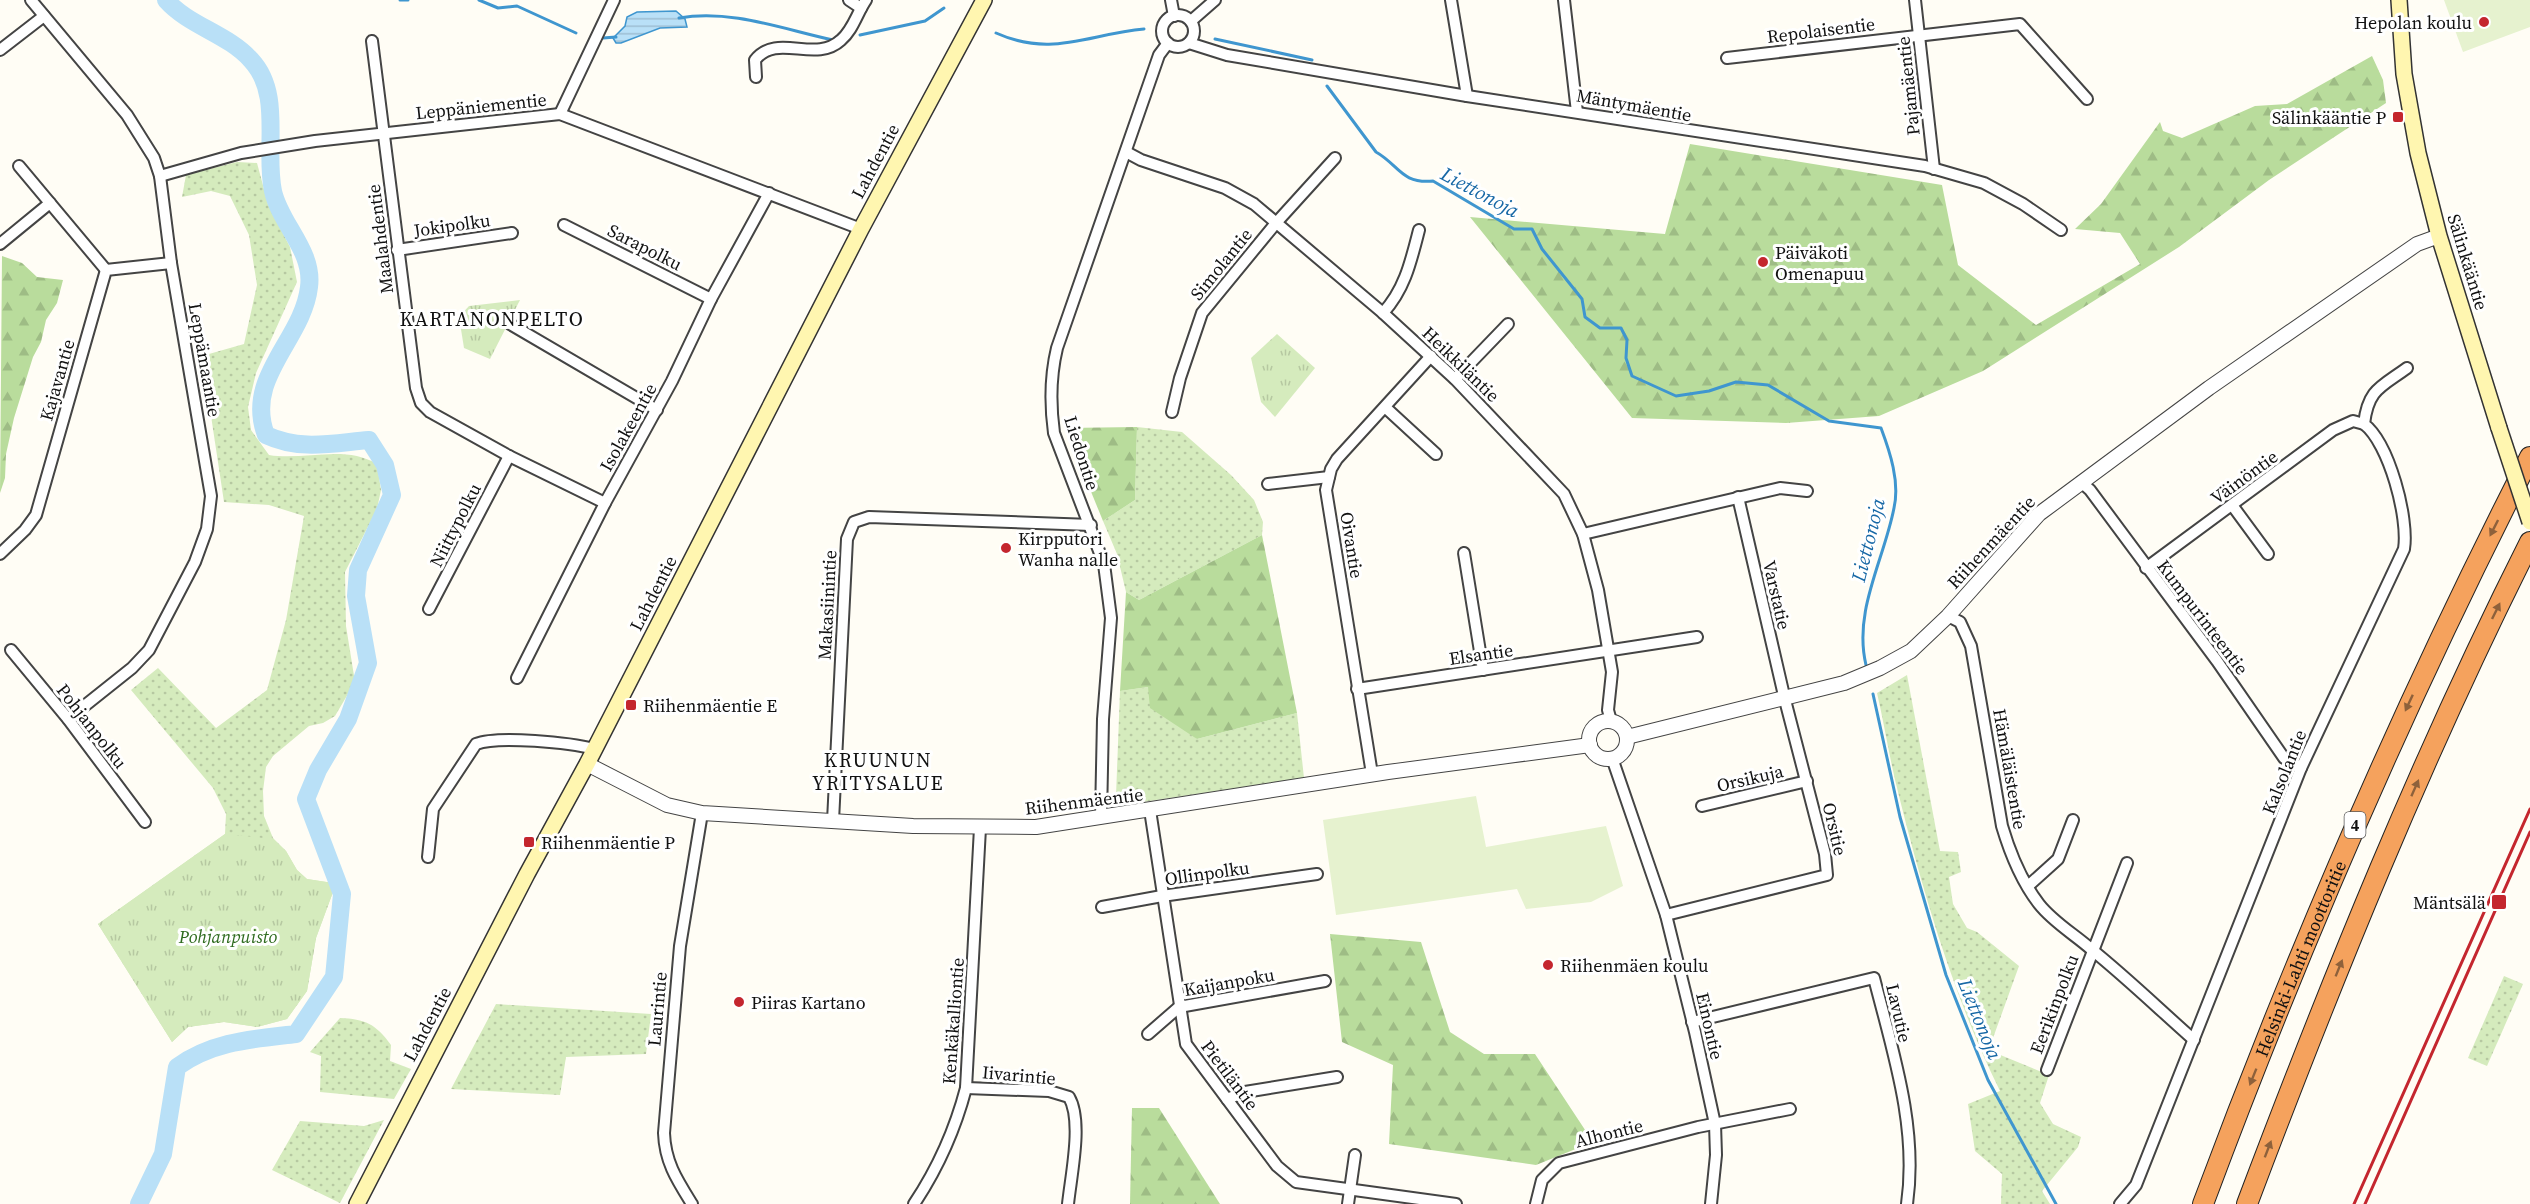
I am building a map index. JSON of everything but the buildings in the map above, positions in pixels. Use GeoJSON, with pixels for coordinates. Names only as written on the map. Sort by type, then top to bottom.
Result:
{"type":"FeatureCollection","features":[{"type":"Feature","properties":{"kind":"highway","name":"Helsinki-Lahti moottoritie"},"geometry":{"type":"LineString","coordinates":[[2203,1204],[2355,824],[2450,617],[2530,456]]}},
{"type":"Feature","properties":{"kind":"highway","name":"4"},"geometry":{"type":"LineString","coordinates":[[2247,1204],[2346,949],[2392,839],[2481,641],[2530,542]]}},
{"type":"Feature","properties":{"kind":"main road","name":"Lahdentie"},"geometry":{"type":"LineString","coordinates":[[357,1204],[517,894],[595,749],[861,229],[984,0]]}},
{"type":"Feature","properties":{"kind":"main road","name":"Sälinkääntie"},"geometry":{"type":"LineString","coordinates":[[2398,2],[2409,106],[2439,236],[2530,522]]}},
{"type":"Feature","properties":{"kind":"street","name":"Leppämaantie"},"geometry":{"type":"LineString","coordinates":[[31,0],[126,115],[154,158],[160,176],[171,263],[211,496],[207,529],[195,562],[149,650],[132,668],[68,719]]}},
{"type":"Feature","properties":{"kind":"street"},"geometry":{"type":"LineString","coordinates":[[560,114],[614,0]]}},
{"type":"Feature","properties":{"kind":"street"},"geometry":{"type":"LineString","coordinates":[[756,77],[755,60],[762,50],[774,46],[813,51],[833,46],[848,33],[863,4],[849,0]]}},
{"type":"Feature","properties":{"kind":"street"},"geometry":{"type":"LineString","coordinates":[[1171,0],[1174,16]]}},
{"type":"Feature","properties":{"kind":"street"},"geometry":{"type":"LineString","coordinates":[[1191,21],[1215,0]]}},
{"type":"Feature","properties":{"kind":"street"},"geometry":{"type":"LineString","coordinates":[[1451,0],[1467,96]]}},
{"type":"Feature","properties":{"kind":"street"},"geometry":{"type":"LineString","coordinates":[[1564,0],[1577,112]]}},
{"type":"Feature","properties":{"kind":"street","name":"Pajamäentie"},"geometry":{"type":"LineString","coordinates":[[1915,0],[1934,169]]}},
{"type":"Feature","properties":{"kind":"street"},"geometry":{"type":"LineString","coordinates":[[0,50],[44,16]]}},
{"type":"Feature","properties":{"kind":"street"},"geometry":{"type":"LineString","coordinates":[[1174,16],[1183,16],[1191,21],[1194,35],[1189,43],[1181,47],[1168,43],[1163,35],[1163,25],[1174,16]]}},
{"type":"Feature","properties":{"kind":"street","name":"Repolaisentie"},"geometry":{"type":"LineString","coordinates":[[1727,58],[2020,24],[2087,99]]}},
{"type":"Feature","properties":{"kind":"street","name":"Maalahdentie"},"geometry":{"type":"LineString","coordinates":[[372,41],[385,133],[397,250],[416,388],[421,403],[430,412],[509,456],[605,503]]}},
{"type":"Feature","properties":{"kind":"street","name":"Liedontie"},"geometry":{"type":"LineString","coordinates":[[1101,817],[1103,719],[1111,618],[1104,564],[1054,433],[1052,370],[1057,348],[1160,55],[1168,43]]}},
{"type":"Feature","properties":{"kind":"street","name":"Mäntymäentie"},"geometry":{"type":"LineString","coordinates":[[1189,43],[1227,55],[1467,96],[1934,169],[1984,183],[2023,204],[2061,230]]}},
{"type":"Feature","properties":{"kind":"street","name":"Leppäniementie"},"geometry":{"type":"LineString","coordinates":[[160,176],[241,153],[385,133],[560,114],[861,229]]}},
{"type":"Feature","properties":{"kind":"street","name":"Heikkiläntie"},"geometry":{"type":"LineString","coordinates":[[1126,152],[1141,160],[1225,188],[1254,204],[1431,356],[1564,494],[1583,534],[1598,590],[1612,672],[1608,710],[1611,721]]}},
{"type":"Feature","properties":{"kind":"street","name":"Simolantie"},"geometry":{"type":"LineString","coordinates":[[1172,412],[1180,378],[1202,313],[1276,223],[1335,158]]}},
{"type":"Feature","properties":{"kind":"street"},"geometry":{"type":"LineString","coordinates":[[19,166],[106,270],[171,263]]}},
{"type":"Feature","properties":{"kind":"street","name":"Isolakeentie"},"geometry":{"type":"LineString","coordinates":[[517,678],[605,503],[657,410],[711,299],[769,193]]}},
{"type":"Feature","properties":{"kind":"street"},"geometry":{"type":"LineString","coordinates":[[0,244],[50,203]]}},
{"type":"Feature","properties":{"kind":"street","name":"Sarapolku"},"geometry":{"type":"LineString","coordinates":[[564,225],[711,299]]}},
{"type":"Feature","properties":{"kind":"street"},"geometry":{"type":"LineString","coordinates":[[1383,313],[1395,300],[1407,276],[1419,230]]}},
{"type":"Feature","properties":{"kind":"street","name":"Jokipolku"},"geometry":{"type":"LineString","coordinates":[[397,250],[512,233]]}},
{"type":"Feature","properties":{"kind":"street","name":"Riihenmäentie"},"geometry":{"type":"LineString","coordinates":[[1627,737],[1785,700],[1844,683],[1880,668],[1911,651],[1948,616],[2039,514],[2209,388],[2407,251],[2439,236]]}},
{"type":"Feature","properties":{"kind":"street","name":"Kajavantie"},"geometry":{"type":"LineString","coordinates":[[1,553],[36,515],[106,270]]}},
{"type":"Feature","properties":{"kind":"street"},"geometry":{"type":"LineString","coordinates":[[510,324],[657,410]]}},
{"type":"Feature","properties":{"kind":"street"},"geometry":{"type":"LineString","coordinates":[[1455,379],[1508,324]]}},
{"type":"Feature","properties":{"kind":"street","name":"Oivantie"},"geometry":{"type":"LineString","coordinates":[[1372,774],[1326,490],[1337,459],[1386,408],[1431,356]]}},
{"type":"Feature","properties":{"kind":"street"},"geometry":{"type":"LineString","coordinates":[[2364,424],[2366,404],[2371,396],[2408,368]]}},
{"type":"Feature","properties":{"kind":"street"},"geometry":{"type":"LineString","coordinates":[[1386,408],[1436,454]]}},
{"type":"Feature","properties":{"kind":"street","name":"Väinöntie"},"geometry":{"type":"LineString","coordinates":[[2146,568],[2333,430],[2353,421],[2364,424]]}},
{"type":"Feature","properties":{"kind":"street","name":"Kalsolantie"},"geometry":{"type":"LineString","coordinates":[[2120,1204],[2136,1185],[2301,768],[2404,549],[2405,522],[2382,445],[2364,424]]}},
{"type":"Feature","properties":{"kind":"street","name":"Niittypolku"},"geometry":{"type":"LineString","coordinates":[[429,609],[509,456]]}},
{"type":"Feature","properties":{"kind":"street"},"geometry":{"type":"LineString","coordinates":[[1268,484],[1329,477]]}},
{"type":"Feature","properties":{"kind":"street","name":"Kumpurinteentie"},"geometry":{"type":"LineString","coordinates":[[2080,482],[2090,490],[2217,661],[2284,758],[2301,768]]}},
{"type":"Feature","properties":{"kind":"street"},"geometry":{"type":"LineString","coordinates":[[1583,534],[1780,488],[1807,491]]}},
{"type":"Feature","properties":{"kind":"street","name":"Varstatie"},"geometry":{"type":"LineString","coordinates":[[1738,497],[1785,700]]}},
{"type":"Feature","properties":{"kind":"street"},"geometry":{"type":"LineString","coordinates":[[2232,505],[2268,554]]}},
{"type":"Feature","properties":{"kind":"street","name":"Makasiinintie"},"geometry":{"type":"LineString","coordinates":[[833,821],[847,539],[854,522],[869,517],[1091,525]]}},
{"type":"Feature","properties":{"kind":"street"},"geometry":{"type":"LineString","coordinates":[[1464,553],[1483,670]]}},
{"type":"Feature","properties":{"kind":"street","name":"Hämäläistentie"},"geometry":{"type":"LineString","coordinates":[[1948,616],[1960,622],[1971,646],[2002,826],[2028,886],[2039,904],[2056,921],[2194,1040]]}},
{"type":"Feature","properties":{"kind":"street","name":"Elsantie"},"geometry":{"type":"LineString","coordinates":[[1357,689],[1697,638]]}},
{"type":"Feature","properties":{"kind":"street","name":"Pohjanpolku"},"geometry":{"type":"LineString","coordinates":[[11,650],[68,719],[145,822]]}},
{"type":"Feature","properties":{"kind":"street","name":"Orsitie"},"geometry":{"type":"LineString","coordinates":[[1666,915],[1827,875],[1825,854],[1785,700]]}},
{"type":"Feature","properties":{"kind":"street"},"geometry":{"type":"LineString","coordinates":[[1611,721],[1622,726],[1627,737],[1622,753],[1612,758],[1599,756],[1590,745],[1594,728],[1611,721]]}},
{"type":"Feature","properties":{"kind":"street"},"geometry":{"type":"LineString","coordinates":[[428,857],[433,809],[476,744],[495,740],[580,745],[595,749]]}},
{"type":"Feature","properties":{"kind":"street","name":"Riihenmäentie"},"geometry":{"type":"LineString","coordinates":[[587,764],[668,805],[702,813],[980,828],[1036,827],[1372,774],[1590,745]]}},
{"type":"Feature","properties":{"kind":"street","name":"Einontie"},"geometry":{"type":"LineString","coordinates":[[1612,758],[1666,915],[1715,1124],[1716,1155],[1711,1204]]}},
{"type":"Feature","properties":{"kind":"street","name":"Orsikuja"},"geometry":{"type":"LineString","coordinates":[[1702,806],[1807,781]]}},
{"type":"Feature","properties":{"kind":"street","name":"Pietiläntie"},"geometry":{"type":"LineString","coordinates":[[1150,810],[1186,1044],[1286,1175],[1296,1182],[1456,1204]]}},
{"type":"Feature","properties":{"kind":"street","name":"Laurintie"},"geometry":{"type":"LineString","coordinates":[[692,1204],[673,1174],[665,1154],[664,1133],[680,946],[702,813]]}},
{"type":"Feature","properties":{"kind":"street"},"geometry":{"type":"LineString","coordinates":[[2028,886],[2058,858],[2073,820]]}},
{"type":"Feature","properties":{"kind":"street","name":"Kenkäkalliontie"},"geometry":{"type":"LineString","coordinates":[[914,1204],[941,1159],[959,1115],[966,1088],[980,828]]}},
{"type":"Feature","properties":{"kind":"street","name":"Eerikinpolku"},"geometry":{"type":"LineString","coordinates":[[2047,1070],[2127,863]]}},
{"type":"Feature","properties":{"kind":"street","name":"Ollinpolku"},"geometry":{"type":"LineString","coordinates":[[1102,907],[1317,874]]}},
{"type":"Feature","properties":{"kind":"street","name":"Lavutie"},"geometry":{"type":"LineString","coordinates":[[1692,1022],[1874,978],[1909,1128],[1912,1170],[1907,1204]]}},
{"type":"Feature","properties":{"kind":"street","name":"Kaijanpoku"},"geometry":{"type":"LineString","coordinates":[[1148,1034],[1179,1007],[1325,981]]}},
{"type":"Feature","properties":{"kind":"street"},"geometry":{"type":"LineString","coordinates":[[1227,1099],[1245,1092],[1337,1077]]}},
{"type":"Feature","properties":{"kind":"street","name":"Iivarintie"},"geometry":{"type":"LineString","coordinates":[[966,1088],[1049,1091],[1069,1097],[1074,1106],[1075,1136],[1068,1204]]}},
{"type":"Feature","properties":{"kind":"street","name":"Alhontie"},"geometry":{"type":"LineString","coordinates":[[1536,1204],[1542,1180],[1559,1163],[1715,1124],[1790,1109]]}},
{"type":"Feature","properties":{"kind":"street"},"geometry":{"type":"LineString","coordinates":[[1348,1204],[1355,1155]]}},
{"type":"Feature","properties":{"kind":"green space"},"geometry":{"type":"Polygon","coordinates":[[[2444,0],[2530,0],[2530,27],[2463,52],[2444,0]]]}},
{"type":"Feature","properties":{"kind":"green space"},"geometry":{"type":"Polygon","coordinates":[[[2372,56],[2383,80],[2386,103],[2269,180],[2179,247],[1983,371],[1879,416],[1786,423],[1632,418],[1470,217],[1665,234],[1690,144],[1942,185],[1958,265],[2036,325],[2140,264],[2120,233],[2075,229],[2101,204],[2160,122],[2163,131],[2182,138],[2255,106],[2287,104],[2372,56]]]}},
{"type":"Feature","properties":{"kind":"green space"},"geometry":{"type":"Polygon","coordinates":[[[237,162],[257,163],[268,204],[290,247],[297,282],[256,373],[248,407],[251,430],[269,455],[338,454],[365,458],[377,464],[381,490],[377,509],[345,572],[346,626],[355,682],[335,716],[323,723],[309,726],[273,756],[266,767],[263,791],[264,816],[273,838],[286,851],[297,870],[307,879],[333,883],[333,892],[316,938],[307,991],[287,1019],[257,1027],[224,1022],[188,1027],[172,1042],[98,924],[225,834],[226,814],[213,788],[131,690],[158,668],[216,728],[267,690],[286,620],[304,516],[269,505],[224,502],[202,356],[244,344],[257,285],[249,235],[230,196],[211,191],[182,197],[186,175],[237,162]]]}},
{"type":"Feature","properties":{"kind":"green space"},"geometry":{"type":"Polygon","coordinates":[[[2,256],[22,263],[37,277],[63,280],[57,303],[46,320],[41,342],[33,357],[14,418],[6,454],[5,478],[0,493],[2,256]]]}},
{"type":"Feature","properties":{"kind":"green space"},"geometry":{"type":"Polygon","coordinates":[[[520,300],[490,359],[464,348],[459,317],[469,306],[520,300]]]}},
{"type":"Feature","properties":{"kind":"green space"},"geometry":{"type":"Polygon","coordinates":[[[1277,334],[1315,368],[1275,417],[1261,402],[1251,358],[1277,334]]]}},
{"type":"Feature","properties":{"kind":"green space"},"geometry":{"type":"Polygon","coordinates":[[[1137,427],[1182,432],[1231,475],[1254,500],[1263,522],[1262,535],[1139,600],[1126,592],[1117,554],[1103,521],[1135,500],[1137,427]]]}},
{"type":"Feature","properties":{"kind":"green space"},"geometry":{"type":"Polygon","coordinates":[[[1137,427],[1135,500],[1103,521],[1065,428],[1137,427]]]}},
{"type":"Feature","properties":{"kind":"green space"},"geometry":{"type":"Polygon","coordinates":[[[1262,535],[1297,713],[1197,739],[1150,708],[1148,687],[1120,691],[1126,592],[1139,600],[1262,535]]]}},
{"type":"Feature","properties":{"kind":"green space"},"geometry":{"type":"Polygon","coordinates":[[[1907,675],[1940,851],[1958,852],[1961,872],[1949,877],[1953,904],[1967,928],[1977,932],[2019,966],[1993,1038],[1998,1054],[2049,1075],[2040,1103],[2053,1124],[2081,1137],[2078,1147],[2042,1191],[2050,1204],[2001,1204],[2002,1174],[1975,1151],[1968,1104],[2000,1091],[1983,1056],[1954,983],[1919,871],[1893,770],[1877,693],[1907,675]]]}},
{"type":"Feature","properties":{"kind":"green space"},"geometry":{"type":"Polygon","coordinates":[[[1148,687],[1197,739],[1297,713],[1304,778],[1129,804],[1116,796],[1120,691],[1148,687]]]}},
{"type":"Feature","properties":{"kind":"green space"},"geometry":{"type":"Polygon","coordinates":[[[1476,796],[1486,847],[1606,826],[1623,886],[1591,902],[1526,909],[1517,889],[1336,915],[1323,820],[1476,796]]]}},
{"type":"Feature","properties":{"kind":"green space","name":"Pohjanpuisto"},"geometry":{"type":"Polygon","coordinates":[[[225,834],[273,839],[286,851],[297,870],[307,879],[333,883],[333,892],[316,938],[307,991],[287,1019],[257,1027],[224,1022],[188,1027],[172,1042],[98,924],[225,834]]]}},
{"type":"Feature","properties":{"kind":"green space"},"geometry":{"type":"Polygon","coordinates":[[[1330,934],[1421,942],[1450,1032],[1484,1054],[1535,1054],[1593,1142],[1536,1165],[1389,1144],[1393,1065],[1342,1042],[1330,934]]]}},
{"type":"Feature","properties":{"kind":"green space"},"geometry":{"type":"Polygon","coordinates":[[[2504,976],[2523,984],[2487,1066],[2468,1058],[2504,976]]]}},
{"type":"Feature","properties":{"kind":"green space"},"geometry":{"type":"Polygon","coordinates":[[[496,1004],[651,1014],[646,1054],[566,1057],[560,1095],[451,1089],[496,1004]]]}},
{"type":"Feature","properties":{"kind":"green space"},"geometry":{"type":"Polygon","coordinates":[[[340,1018],[363,1021],[375,1027],[391,1045],[390,1061],[411,1069],[394,1099],[320,1092],[321,1056],[310,1052],[340,1018]]]}},
{"type":"Feature","properties":{"kind":"green space"},"geometry":{"type":"Polygon","coordinates":[[[1132,1108],[1159,1108],[1220,1204],[1130,1204],[1132,1108]]]}},
{"type":"Feature","properties":{"kind":"green space"},"geometry":{"type":"Polygon","coordinates":[[[384,1120],[340,1203],[272,1170],[300,1121],[364,1126],[384,1120]]]}},
{"type":"Feature","properties":{"kind":"water"},"geometry":{"type":"Polygon","coordinates":[[[676,11],[685,19],[687,27],[660,28],[621,43],[616,43],[613,38],[625,26],[627,17],[637,12],[676,11]]]}},
{"type":"Feature","properties":{"kind":"waterway"},"geometry":{"type":"LineString","coordinates":[[139,1204],[163,1154],[177,1067],[219,1046],[296,1034],[334,977],[342,894],[306,799],[318,770],[348,719],[368,663],[356,596],[358,570],[392,495],[385,465],[369,440],[304,444],[291,443],[266,435],[261,414],[268,377],[297,324],[305,306],[309,287],[309,274],[302,250],[282,215],[273,191],[270,157],[271,122],[267,89],[261,74],[242,51],[186,17],[166,0]]}},
{"type":"Feature","properties":{"kind":"waterway","name":"Liettonoja"},"geometry":{"type":"LineString","coordinates":[[400,0],[408,0]]}},
{"type":"Feature","properties":{"kind":"waterway","name":"Liettonoja"},"geometry":{"type":"LineString","coordinates":[[479,0],[498,8],[517,6],[576,33]]}},
{"type":"Feature","properties":{"kind":"waterway","name":"Liettonoja"},"geometry":{"type":"LineString","coordinates":[[860,35],[925,21],[944,8]]}},
{"type":"Feature","properties":{"kind":"waterway","name":"Liettonoja"},"geometry":{"type":"LineString","coordinates":[[679,18],[698,16],[737,18],[833,40]]}},
{"type":"Feature","properties":{"kind":"waterway","name":"Liettonoja"},"geometry":{"type":"LineString","coordinates":[[996,33],[1035,44],[1053,44],[1144,29]]}},
{"type":"Feature","properties":{"kind":"waterway","name":"Liettonoja"},"geometry":{"type":"LineString","coordinates":[[603,38],[616,37]]}},
{"type":"Feature","properties":{"kind":"waterway","name":"Liettonoja"},"geometry":{"type":"LineString","coordinates":[[1215,39],[1312,60]]}},
{"type":"Feature","properties":{"kind":"waterway","name":"Liettonoja"},"geometry":{"type":"LineString","coordinates":[[1327,86],[1376,152],[1407,177],[1414,180],[1433,181],[1514,229],[1532,229],[1542,249],[1582,299],[1585,317],[1600,328],[1621,328],[1627,340],[1626,358],[1632,376],[1676,396],[1709,391],[1736,382],[1768,385],[1829,421],[1881,428],[1893,467],[1896,498],[1871,586],[1863,625],[1866,665]]}},
{"type":"Feature","properties":{"kind":"waterway","name":"Liettonoja"},"geometry":{"type":"LineString","coordinates":[[1873,694],[1900,817],[1946,975],[1988,1080],[2056,1204]]}},
{"type":"Feature","properties":{"kind":"railway"},"geometry":{"type":"LineString","coordinates":[[2354,1204],[2530,809]]}},
{"type":"Feature","properties":{"kind":"railway"},"geometry":{"type":"LineString","coordinates":[[2365,1204],[2530,832]]}},
{"type":"Feature","properties":{"kind":"place","name":"Hepolan koulu"},"geometry":{"type":"Point","coordinates":[2484,22]}},
{"type":"Feature","properties":{"kind":"place","name":"Sälinkääntie P"},"geometry":{"type":"Point","coordinates":[2398,117]}},
{"type":"Feature","properties":{"kind":"place","name":"Päiväkoti Omenapuu"},"geometry":{"type":"Point","coordinates":[1763,262]}},
{"type":"Feature","properties":{"kind":"place","name":"Kirpputori Wanha nalle"},"geometry":{"type":"Point","coordinates":[1006,548]}},
{"type":"Feature","properties":{"kind":"place","name":"Riihenmäentie E"},"geometry":{"type":"Point","coordinates":[631,705]}},
{"type":"Feature","properties":{"kind":"place","name":"Riihenmäentie P"},"geometry":{"type":"Point","coordinates":[529,842]}},
{"type":"Feature","properties":{"kind":"place","name":"Mäntsälä"},"geometry":{"type":"Point","coordinates":[2499,902]}},
{"type":"Feature","properties":{"kind":"place","name":"Riihenmäen koulu"},"geometry":{"type":"Point","coordinates":[1548,965]}},
{"type":"Feature","properties":{"kind":"place","name":"Piiras Kartano"},"geometry":{"type":"Point","coordinates":[739,1002]}},
{"type":"Feature","properties":{"kind":"district","name":"KARTANONPELTO"},"geometry":{"type":"Point","coordinates":[492,319]}},
{"type":"Feature","properties":{"kind":"district","name":"KRUUNUN YRITYSALUE"},"geometry":{"type":"Point","coordinates":[878,772]}}]}
